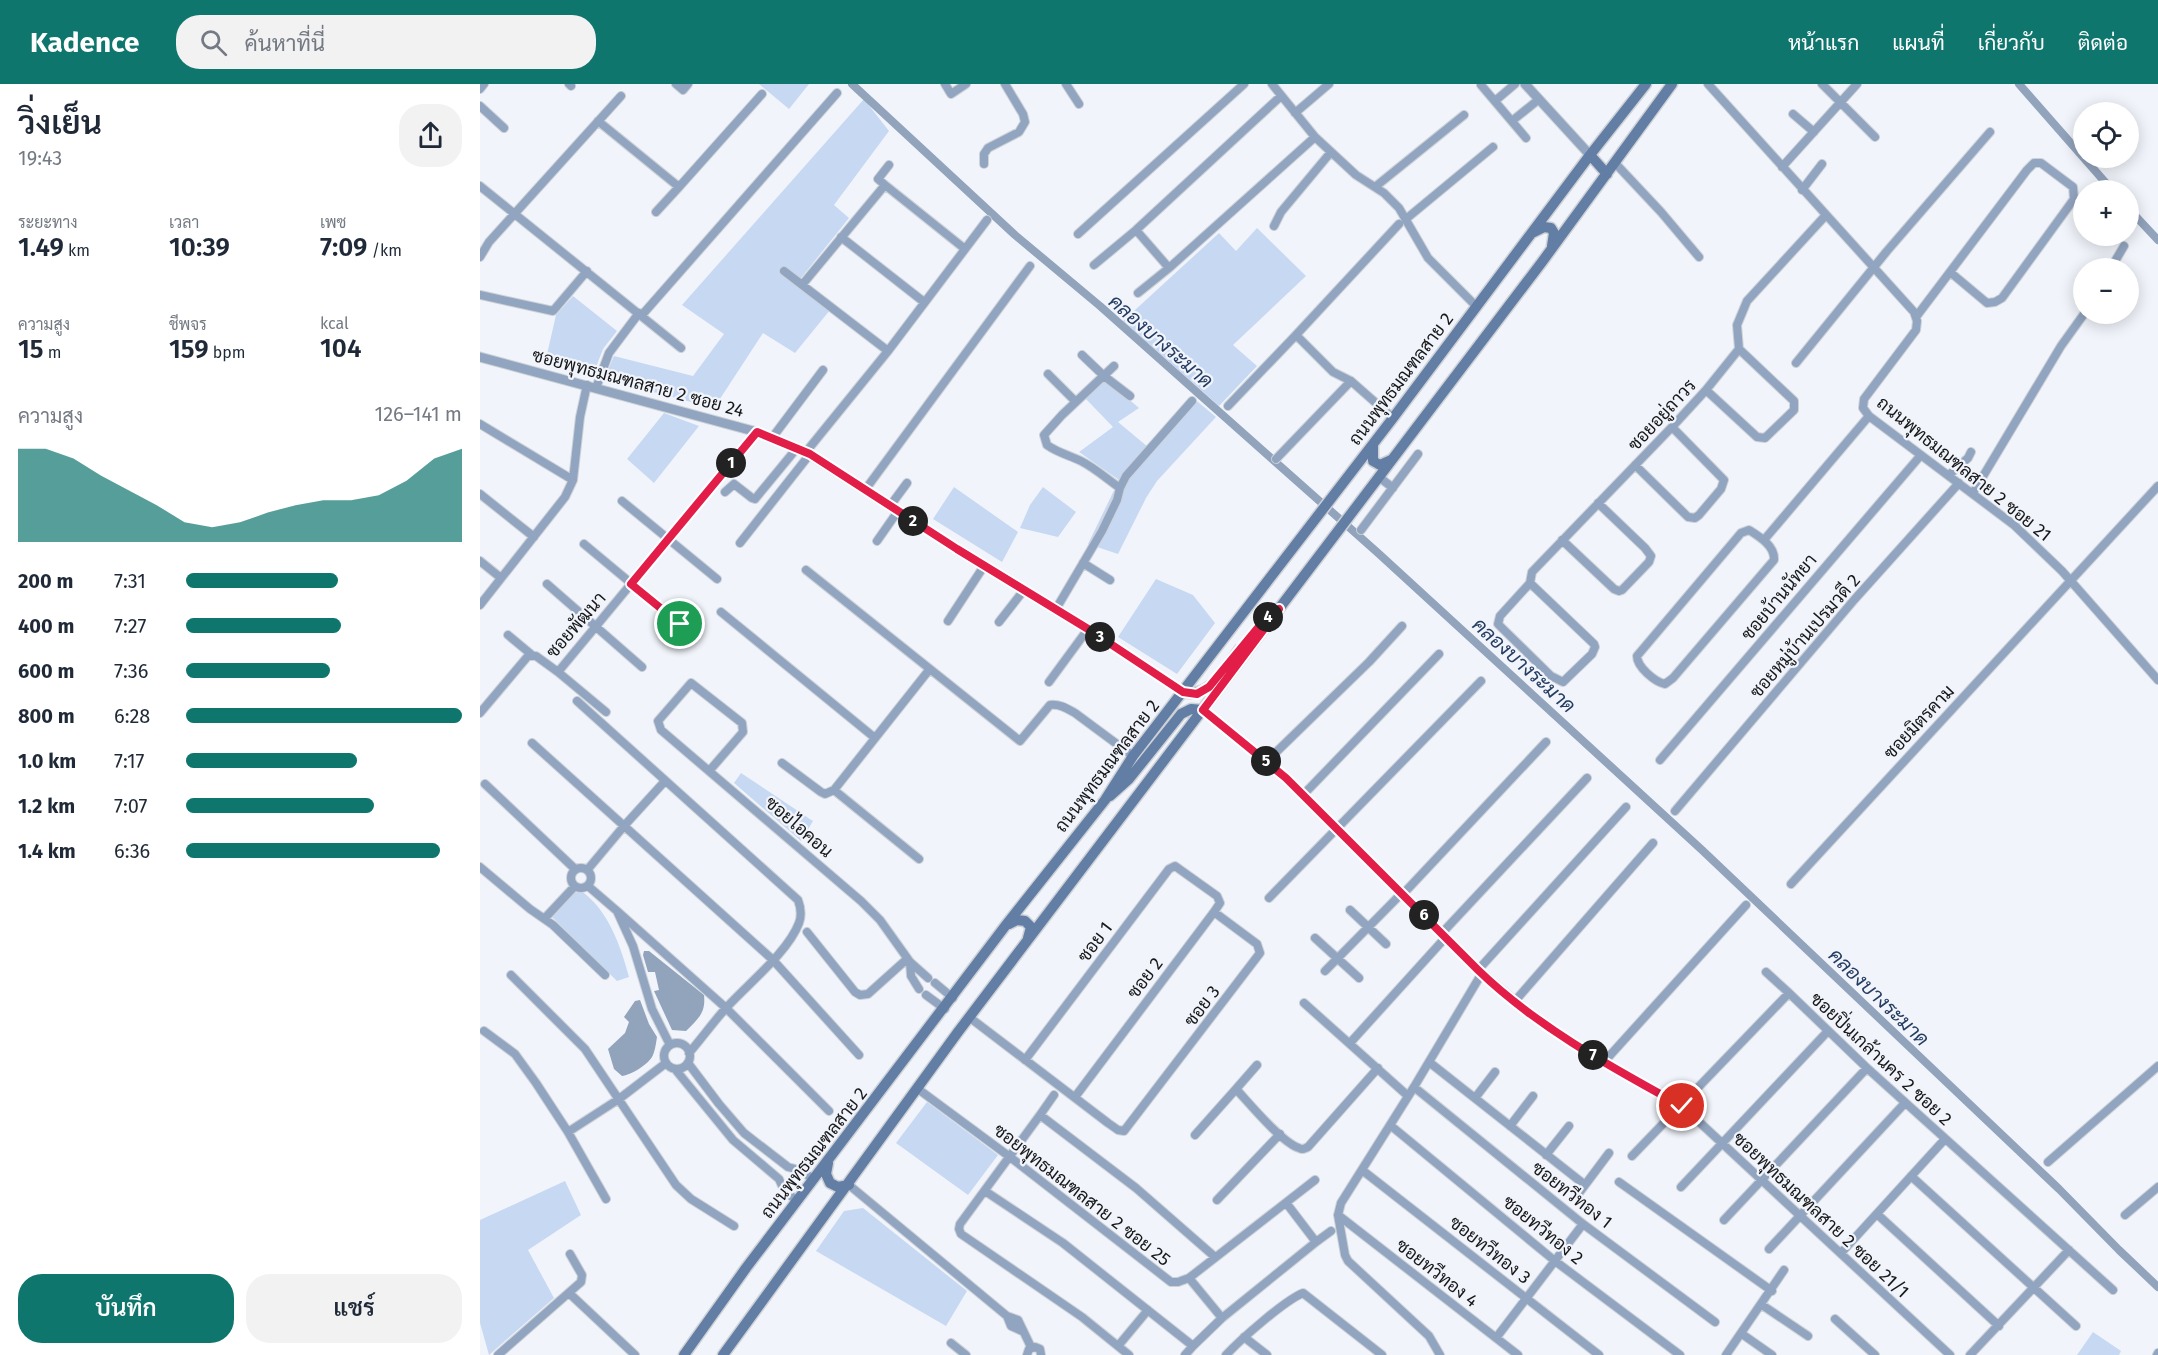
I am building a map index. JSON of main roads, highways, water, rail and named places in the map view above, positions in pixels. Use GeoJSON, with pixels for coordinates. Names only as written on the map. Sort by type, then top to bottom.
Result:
{"type":"FeatureCollection","features":[{"type":"Feature","properties":{"kind":"main road"},"geometry":{"type":"LineString","coordinates":[[723,1355],[849,1185],[969,1017],[1332,539],[1607,174],[1672,84]]}},
{"type":"Feature","properties":{"kind":"main road"},"geometry":{"type":"LineString","coordinates":[[1645,85],[1643,98],[1649,103],[1657,102],[1663,96]]}},
{"type":"Feature","properties":{"kind":"main road","name":"ถนนพุทธมณฑลสาย 2"},"geometry":{"type":"LineString","coordinates":[[684,1355],[1006,925],[1105,800],[1133,756],[1645,85]]}},
{"type":"Feature","properties":{"kind":"main road"},"geometry":{"type":"LineString","coordinates":[[1590,155],[1607,174]]}},
{"type":"Feature","properties":{"kind":"main road"},"geometry":{"type":"LineString","coordinates":[[1531,234],[1544,226],[1551,228],[1554,233],[1551,248]]}},
{"type":"Feature","properties":{"kind":"main road"},"geometry":{"type":"LineString","coordinates":[[1373,444],[1371,457],[1376,464],[1391,460]]}},
{"type":"Feature","properties":{"kind":"main road"},"geometry":{"type":"LineString","coordinates":[[1183,692],[1197,694],[1209,687],[1266,618],[1279,609]]}},
{"type":"Feature","properties":{"kind":"main road"},"geometry":{"type":"LineString","coordinates":[[1105,800],[1129,779],[1181,714],[1191,709],[1203,710]]}},
{"type":"Feature","properties":{"kind":"main road"},"geometry":{"type":"LineString","coordinates":[[1006,925],[1017,920],[1025,921],[1031,927],[1028,939]]}},
{"type":"Feature","properties":{"kind":"main road"},"geometry":{"type":"LineString","coordinates":[[828,1162],[826,1174],[830,1183],[838,1187],[849,1185]]}},
{"type":"Feature","properties":{"kind":"waterway","name":"คลองบางระมาด"},"geometry":{"type":"LineString","coordinates":[[852,84],[1015,235],[1100,306],[1378,553],[1702,850],[2059,1189],[2158,1287]]}},
{"type":"Feature","properties":{"kind":"waterway"},"geometry":{"type":"LineString","coordinates":[[2019,84],[2103,180]]}},
{"type":"Feature","properties":{"kind":"waterway"},"geometry":{"type":"LineString","coordinates":[[2139,220],[2158,240]]}}]}
